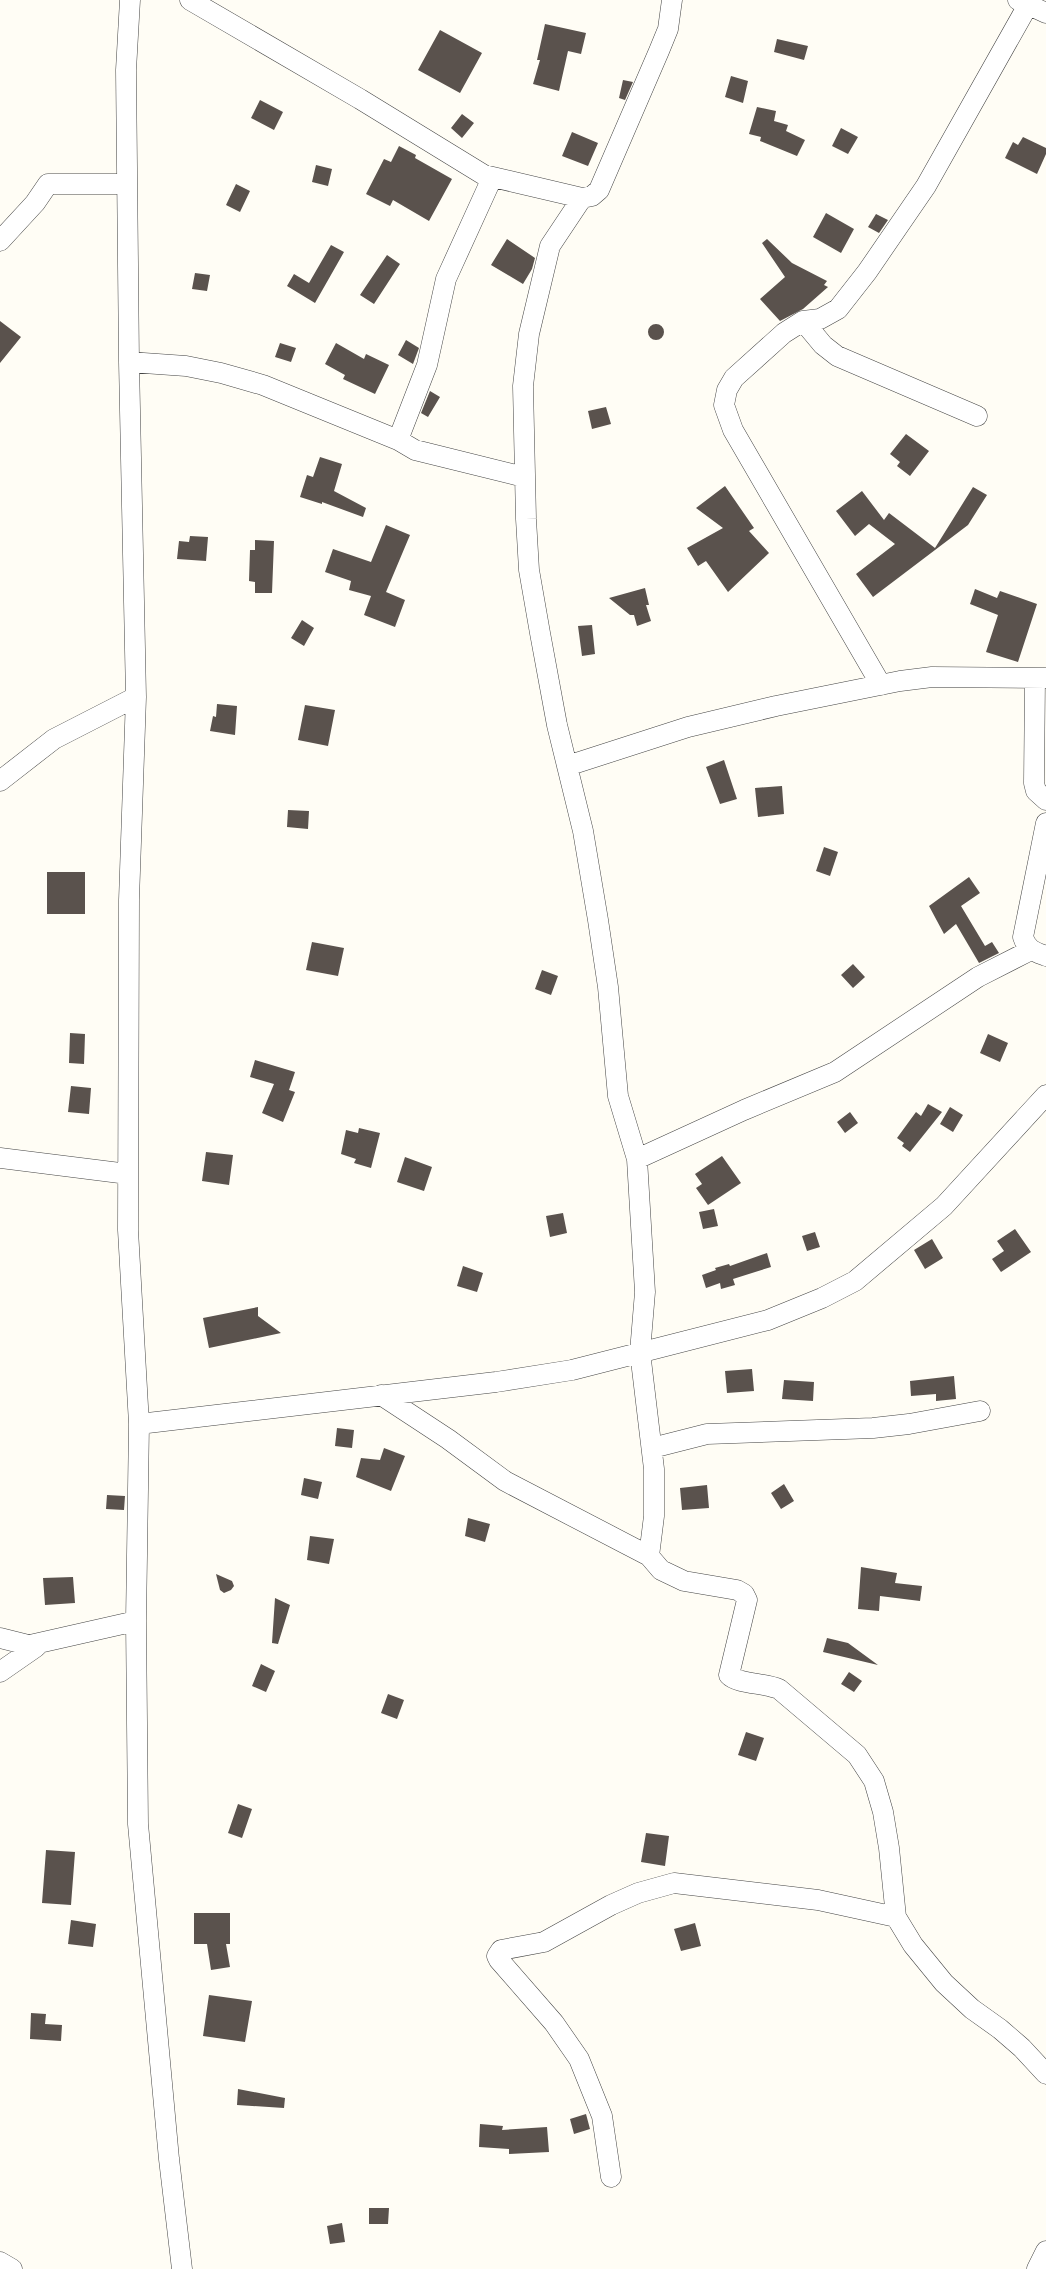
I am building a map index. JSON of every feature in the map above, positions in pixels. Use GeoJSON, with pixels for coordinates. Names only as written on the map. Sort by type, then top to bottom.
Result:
{"type":"FeatureCollection","features":[{"type":"Feature","properties":{"kind":"street"},"geometry":{"type":"LineString","coordinates":[[130,0],[126,70],[129,362],[136,697],[129,900],[128,1230],[139,1424],[136,1622],[138,1824],[168,2149],[182,2269]]}},
{"type":"Feature","properties":{"kind":"street"},"geometry":{"type":"LineString","coordinates":[[190,0],[360,99],[470,168],[492,178],[528,184],[582,198],[592,196],[599,190],[668,29],[672,0]]}},
{"type":"Feature","properties":{"kind":"street"},"geometry":{"type":"LineString","coordinates":[[881,685],[733,430],[724,404],[727,390],[734,378],[784,333],[803,321],[820,319],[838,308],[867,272],[926,186],[1031,6]]}},
{"type":"Feature","properties":{"kind":"street"},"geometry":{"type":"LineString","coordinates":[[398,440],[427,365],[446,279],[492,178]]}},
{"type":"Feature","properties":{"kind":"street"},"geometry":{"type":"LineString","coordinates":[[0,241],[35,203],[48,184],[127,184]]}},
{"type":"Feature","properties":{"kind":"street"},"geometry":{"type":"LineString","coordinates":[[582,198],[550,246],[537,292],[529,334],[523,386],[524,477],[529,570],[557,725],[583,831],[608,987],[618,1096],[637,1159],[645,1292],[640,1352],[654,1469],[654,1516],[649,1556]]}},
{"type":"Feature","properties":{"kind":"street"},"geometry":{"type":"LineString","coordinates":[[803,321],[823,345],[837,356],[977,416]]}},
{"type":"Feature","properties":{"kind":"street"},"geometry":{"type":"LineString","coordinates":[[129,362],[186,366],[255,382],[398,440],[415,450],[524,477]]}},
{"type":"Feature","properties":{"kind":"street"},"geometry":{"type":"LineString","coordinates":[[567,766],[688,727],[881,685],[932,677],[1040,678],[1034,783],[1036,792],[1046,800]]}},
{"type":"Feature","properties":{"kind":"street"},"geometry":{"type":"LineString","coordinates":[[0,781],[54,739],[136,697]]}},
{"type":"Feature","properties":{"kind":"street"},"geometry":{"type":"LineString","coordinates":[[1038,953],[1025,945],[1023,938],[1046,823]]}},
{"type":"Feature","properties":{"kind":"street"},"geometry":{"type":"LineString","coordinates":[[637,1159],[744,1110],[834,1072],[978,977],[1038,953]]}},
{"type":"Feature","properties":{"kind":"street"},"geometry":{"type":"LineString","coordinates":[[139,1424],[496,1382],[572,1370],[768,1320],[822,1298],[855,1280],[944,1206],[1046,1095]]}},
{"type":"Feature","properties":{"kind":"street"},"geometry":{"type":"LineString","coordinates":[[0,1158],[128,1174]]}},
{"type":"Feature","properties":{"kind":"street"},"geometry":{"type":"LineString","coordinates":[[380,1395],[448,1438],[505,1481],[649,1556],[661,1570],[684,1581],[737,1590],[744,1594],[747,1600],[729,1675],[735,1680],[771,1685],[779,1689],[856,1755],[874,1781],[883,1812],[889,1848],[896,1917],[913,1945],[944,1983],[972,2009],[1014,2042],[1046,2074]]}},
{"type":"Feature","properties":{"kind":"street"},"geometry":{"type":"LineString","coordinates":[[652,1448],[706,1434],[873,1428],[909,1424],[980,1411]]}},
{"type":"Feature","properties":{"kind":"street"},"geometry":{"type":"LineString","coordinates":[[36,1647],[30,1645],[136,1622]]}},
{"type":"Feature","properties":{"kind":"street"},"geometry":{"type":"LineString","coordinates":[[0,1638],[36,1647]]}},
{"type":"Feature","properties":{"kind":"street"},"geometry":{"type":"LineString","coordinates":[[0,1672],[36,1647]]}},
{"type":"Feature","properties":{"kind":"street"},"geometry":{"type":"LineString","coordinates":[[611,2177],[602,2116],[579,2059],[554,2024],[499,1960],[497,1956],[501,1950],[544,1942],[611,1905],[638,1893],[674,1883],[818,1900],[896,1917]]}},
{"type":"Feature","properties":{"kind":"street"},"geometry":{"type":"LineString","coordinates":[[1037,2269],[1046,2250]]}},
{"type":"Feature","properties":{"kind":"street"},"geometry":{"type":"LineString","coordinates":[[0,2262],[12,2269]]}},
{"type":"Feature","properties":{"kind":"building"},"geometry":{"type":"Polygon","coordinates":[[[545,24],[586,33],[581,54],[568,51],[559,91],[533,84],[540,60],[537,60],[545,24]]]}},
{"type":"Feature","properties":{"kind":"building"},"geometry":{"type":"Polygon","coordinates":[[[440,30],[482,53],[460,93],[418,70],[440,30]]]}},
{"type":"Feature","properties":{"kind":"building"},"geometry":{"type":"Polygon","coordinates":[[[777,39],[808,46],[804,60],[774,52],[777,39]]]}},
{"type":"Feature","properties":{"kind":"building"},"geometry":{"type":"Polygon","coordinates":[[[731,76],[748,81],[743,103],[725,97],[731,76]]]}},
{"type":"Feature","properties":{"kind":"building"},"geometry":{"type":"Polygon","coordinates":[[[623,80],[633,82],[625,100],[619,98],[623,80]]]}},
{"type":"Feature","properties":{"kind":"building"},"geometry":{"type":"Polygon","coordinates":[[[260,100],[283,112],[274,130],[251,118],[260,100]]]}},
{"type":"Feature","properties":{"kind":"building"},"geometry":{"type":"Polygon","coordinates":[[[757,107],[776,111],[774,121],[788,125],[786,131],[805,140],[797,156],[760,141],[761,137],[749,134],[757,107]]]}},
{"type":"Feature","properties":{"kind":"building"},"geometry":{"type":"Polygon","coordinates":[[[462,114],[474,123],[462,138],[451,128],[462,114]]]}},
{"type":"Feature","properties":{"kind":"building"},"geometry":{"type":"Polygon","coordinates":[[[841,128],[858,137],[848,154],[832,146],[841,128]]]}},
{"type":"Feature","properties":{"kind":"building"},"geometry":{"type":"Polygon","coordinates":[[[572,132],[598,143],[588,166],[562,156],[572,132]]]}},
{"type":"Feature","properties":{"kind":"building"},"geometry":{"type":"Polygon","coordinates":[[[1023,137],[1046,148],[1046,154],[1037,174],[1005,158],[1013,142],[1018,145],[1023,137]]]}},
{"type":"Feature","properties":{"kind":"building"},"geometry":{"type":"Polygon","coordinates":[[[399,146],[416,155],[415,158],[452,179],[429,221],[393,200],[390,206],[366,194],[384,159],[391,162],[399,146]]]}},
{"type":"Feature","properties":{"kind":"building"},"geometry":{"type":"Polygon","coordinates":[[[316,165],[332,169],[328,186],[312,182],[316,165]]]}},
{"type":"Feature","properties":{"kind":"building"},"geometry":{"type":"Polygon","coordinates":[[[236,184],[250,191],[240,212],[226,205],[236,184]]]}},
{"type":"Feature","properties":{"kind":"building"},"geometry":{"type":"Polygon","coordinates":[[[826,213],[854,229],[841,253],[813,237],[826,213]]]}},
{"type":"Feature","properties":{"kind":"building"},"geometry":{"type":"Polygon","coordinates":[[[876,214],[888,220],[879,233],[868,227],[876,214]]]}},
{"type":"Feature","properties":{"kind":"building"},"geometry":{"type":"Polygon","coordinates":[[[507,239],[535,258],[532,269],[523,284],[491,265],[507,239]]]}},
{"type":"Feature","properties":{"kind":"building"},"geometry":{"type":"Polygon","coordinates":[[[767,239],[792,263],[827,281],[824,285],[828,287],[803,309],[780,321],[760,299],[785,277],[762,243],[767,239]]]}},
{"type":"Feature","properties":{"kind":"building"},"geometry":{"type":"Polygon","coordinates":[[[331,245],[344,252],[315,303],[287,286],[294,274],[309,283],[331,245]]]}},
{"type":"Feature","properties":{"kind":"building"},"geometry":{"type":"Polygon","coordinates":[[[387,255],[400,264],[374,304],[360,295],[387,255]]]}},
{"type":"Feature","properties":{"kind":"building"},"geometry":{"type":"Polygon","coordinates":[[[195,273],[210,275],[207,291],[192,289],[195,273]]]}},
{"type":"Feature","properties":{"kind":"building"},"geometry":{"type":"Polygon","coordinates":[[[0,321],[21,337],[0,363],[0,321]]]}},
{"type":"Feature","properties":{"kind":"building"},"geometry":{"type":"Polygon","coordinates":[[[656,324],[664,332],[656,340],[648,332],[656,324]]]}},
{"type":"Feature","properties":{"kind":"building"},"geometry":{"type":"Polygon","coordinates":[[[406,340],[419,348],[413,364],[398,355],[406,340]]]}},
{"type":"Feature","properties":{"kind":"building"},"geometry":{"type":"Polygon","coordinates":[[[280,343],[296,348],[291,362],[275,357],[280,343]]]}},
{"type":"Feature","properties":{"kind":"building"},"geometry":{"type":"Polygon","coordinates":[[[336,343],[364,359],[366,354],[389,365],[375,394],[343,379],[345,375],[325,364],[336,343]]]}},
{"type":"Feature","properties":{"kind":"building"},"geometry":{"type":"Polygon","coordinates":[[[430,391],[440,397],[428,417],[421,413],[430,391]]]}},
{"type":"Feature","properties":{"kind":"building"},"geometry":{"type":"Polygon","coordinates":[[[606,407],[611,424],[592,429],[588,411],[606,407]]]}},
{"type":"Feature","properties":{"kind":"building"},"geometry":{"type":"Polygon","coordinates":[[[906,434],[929,451],[910,476],[897,466],[900,462],[890,454],[906,434]]]}},
{"type":"Feature","properties":{"kind":"building"},"geometry":{"type":"Polygon","coordinates":[[[320,457],[342,464],[334,491],[366,508],[363,517],[322,502],[322,504],[300,497],[307,475],[313,477],[320,457]]]}},
{"type":"Feature","properties":{"kind":"building"},"geometry":{"type":"Polygon","coordinates":[[[725,486],[754,528],[749,531],[769,553],[728,592],[706,561],[698,566],[687,548],[723,528],[696,508],[725,486]]]}},
{"type":"Feature","properties":{"kind":"building"},"geometry":{"type":"Polygon","coordinates":[[[973,487],[987,495],[968,525],[873,597],[856,574],[895,544],[869,524],[855,536],[836,511],[862,491],[884,520],[889,513],[935,548],[973,487]]]}},
{"type":"Feature","properties":{"kind":"building"},"geometry":{"type":"Polygon","coordinates":[[[386,525],[410,535],[386,592],[405,600],[395,627],[364,615],[371,596],[349,590],[351,581],[325,572],[333,549],[371,562],[386,525]]]}},
{"type":"Feature","properties":{"kind":"building"},"geometry":{"type":"Polygon","coordinates":[[[190,536],[208,537],[206,561],[177,559],[179,541],[189,542],[190,536]]]}},
{"type":"Feature","properties":{"kind":"building"},"geometry":{"type":"Polygon","coordinates":[[[255,540],[274,541],[272,593],[255,593],[255,582],[249,581],[250,550],[255,550],[255,540]]]}},
{"type":"Feature","properties":{"kind":"building"},"geometry":{"type":"Polygon","coordinates":[[[645,588],[649,605],[646,605],[651,621],[637,626],[634,615],[630,615],[609,598],[645,588]]]}},
{"type":"Feature","properties":{"kind":"building"},"geometry":{"type":"Polygon","coordinates":[[[975,589],[997,598],[1000,591],[1037,604],[1018,662],[986,652],[998,615],[970,604],[975,589]]]}},
{"type":"Feature","properties":{"kind":"building"},"geometry":{"type":"Polygon","coordinates":[[[302,620],[314,628],[304,646],[291,638],[302,620]]]}},
{"type":"Feature","properties":{"kind":"building"},"geometry":{"type":"Polygon","coordinates":[[[592,625],[595,654],[582,656],[578,626],[592,625]]]}},
{"type":"Feature","properties":{"kind":"building"},"geometry":{"type":"Polygon","coordinates":[[[217,704],[237,706],[235,735],[210,731],[213,716],[216,717],[217,704]]]}},
{"type":"Feature","properties":{"kind":"building"},"geometry":{"type":"Polygon","coordinates":[[[305,705],[335,710],[328,746],[298,740],[305,705]]]}},
{"type":"Feature","properties":{"kind":"building"},"geometry":{"type":"Polygon","coordinates":[[[724,760],[737,799],[720,804],[706,767],[724,760]]]}},
{"type":"Feature","properties":{"kind":"building"},"geometry":{"type":"Polygon","coordinates":[[[782,786],[784,814],[758,817],[755,788],[782,786]]]}},
{"type":"Feature","properties":{"kind":"building"},"geometry":{"type":"Polygon","coordinates":[[[288,810],[309,811],[308,829],[287,827],[288,810]]]}},
{"type":"Feature","properties":{"kind":"building"},"geometry":{"type":"Polygon","coordinates":[[[824,847],[838,852],[830,876],[816,871],[824,847]]]}},
{"type":"Feature","properties":{"kind":"building"},"geometry":{"type":"Polygon","coordinates":[[[47,872],[85,872],[85,914],[47,914],[47,872]]]}},
{"type":"Feature","properties":{"kind":"building"},"geometry":{"type":"Polygon","coordinates":[[[969,877],[980,893],[961,906],[985,946],[992,942],[999,953],[979,963],[956,924],[944,934],[929,906],[969,877]]]}},
{"type":"Feature","properties":{"kind":"building"},"geometry":{"type":"Polygon","coordinates":[[[312,942],[344,948],[338,976],[306,970],[312,942]]]}},
{"type":"Feature","properties":{"kind":"building"},"geometry":{"type":"Polygon","coordinates":[[[853,964],[865,977],[853,988],[841,975],[853,964]]]}},
{"type":"Feature","properties":{"kind":"building"},"geometry":{"type":"Polygon","coordinates":[[[542,970],[558,976],[551,995],[535,989],[542,970]]]}},
{"type":"Feature","properties":{"kind":"building"},"geometry":{"type":"Polygon","coordinates":[[[70,1033],[85,1034],[84,1064],[69,1063],[70,1033]]]}},
{"type":"Feature","properties":{"kind":"building"},"geometry":{"type":"Polygon","coordinates":[[[988,1034],[1008,1043],[1000,1062],[980,1053],[988,1034]]]}},
{"type":"Feature","properties":{"kind":"building"},"geometry":{"type":"Polygon","coordinates":[[[255,1060],[295,1072],[289,1090],[295,1092],[283,1122],[262,1113],[274,1084],[250,1077],[255,1060]]]}},
{"type":"Feature","properties":{"kind":"building"},"geometry":{"type":"Polygon","coordinates":[[[71,1086],[91,1088],[89,1114],[68,1112],[71,1086]]]}},
{"type":"Feature","properties":{"kind":"building"},"geometry":{"type":"Polygon","coordinates":[[[928,1104],[942,1112],[910,1152],[902,1146],[904,1143],[897,1138],[916,1112],[921,1116],[928,1104]]]}},
{"type":"Feature","properties":{"kind":"building"},"geometry":{"type":"Polygon","coordinates":[[[950,1107],[963,1115],[953,1132],[940,1124],[950,1107]]]}},
{"type":"Feature","properties":{"kind":"building"},"geometry":{"type":"Polygon","coordinates":[[[850,1112],[858,1123],[845,1133],[837,1122],[850,1112]]]}},
{"type":"Feature","properties":{"kind":"building"},"geometry":{"type":"Polygon","coordinates":[[[359,1128],[380,1133],[371,1168],[354,1163],[356,1159],[341,1154],[346,1130],[358,1133],[359,1128]]]}},
{"type":"Feature","properties":{"kind":"building"},"geometry":{"type":"Polygon","coordinates":[[[206,1152],[233,1155],[229,1185],[202,1181],[206,1152]]]}},
{"type":"Feature","properties":{"kind":"building"},"geometry":{"type":"Polygon","coordinates":[[[722,1156],[741,1183],[708,1205],[696,1188],[702,1184],[695,1174],[722,1156]]]}},
{"type":"Feature","properties":{"kind":"building"},"geometry":{"type":"Polygon","coordinates":[[[405,1157],[432,1167],[424,1191],[397,1182],[405,1157]]]}},
{"type":"Feature","properties":{"kind":"building"},"geometry":{"type":"Polygon","coordinates":[[[714,1209],[718,1226],[703,1229],[699,1212],[714,1209]]]}},
{"type":"Feature","properties":{"kind":"building"},"geometry":{"type":"Polygon","coordinates":[[[563,1213],[567,1233],[550,1237],[546,1216],[563,1213]]]}},
{"type":"Feature","properties":{"kind":"building"},"geometry":{"type":"Polygon","coordinates":[[[1015,1229],[1031,1252],[1001,1272],[992,1259],[1004,1251],[997,1241],[1015,1229]]]}},
{"type":"Feature","properties":{"kind":"building"},"geometry":{"type":"Polygon","coordinates":[[[815,1232],[820,1247],[807,1251],[802,1236],[815,1232]]]}},
{"type":"Feature","properties":{"kind":"building"},"geometry":{"type":"Polygon","coordinates":[[[932,1239],[943,1258],[925,1269],[914,1250],[932,1239]]]}},
{"type":"Feature","properties":{"kind":"building"},"geometry":{"type":"Polygon","coordinates":[[[767,1253],[771,1267],[733,1279],[735,1285],[721,1289],[720,1283],[706,1288],[702,1275],[716,1270],[715,1268],[729,1264],[730,1266],[767,1253]]]}},
{"type":"Feature","properties":{"kind":"building"},"geometry":{"type":"Polygon","coordinates":[[[463,1266],[483,1273],[477,1292],[457,1286],[463,1266]]]}},
{"type":"Feature","properties":{"kind":"building"},"geometry":{"type":"Polygon","coordinates":[[[258,1307],[258,1316],[281,1333],[209,1348],[203,1318],[258,1307]]]}},
{"type":"Feature","properties":{"kind":"building"},"geometry":{"type":"Polygon","coordinates":[[[752,1369],[754,1391],[727,1393],[725,1371],[752,1369]]]}},
{"type":"Feature","properties":{"kind":"building"},"geometry":{"type":"Polygon","coordinates":[[[954,1376],[956,1399],[936,1401],[936,1394],[911,1396],[910,1381],[954,1376]]]}},
{"type":"Feature","properties":{"kind":"building"},"geometry":{"type":"Polygon","coordinates":[[[784,1380],[814,1382],[813,1401],[782,1399],[784,1380]]]}},
{"type":"Feature","properties":{"kind":"building"},"geometry":{"type":"Polygon","coordinates":[[[337,1428],[354,1430],[352,1448],[335,1446],[337,1428]]]}},
{"type":"Feature","properties":{"kind":"building"},"geometry":{"type":"Polygon","coordinates":[[[384,1448],[405,1456],[391,1491],[356,1477],[361,1458],[380,1460],[384,1448]]]}},
{"type":"Feature","properties":{"kind":"building"},"geometry":{"type":"Polygon","coordinates":[[[304,1478],[322,1482],[318,1499],[301,1495],[304,1478]]]}},
{"type":"Feature","properties":{"kind":"building"},"geometry":{"type":"Polygon","coordinates":[[[784,1484],[794,1501],[781,1509],[771,1493],[784,1484]]]}},
{"type":"Feature","properties":{"kind":"building"},"geometry":{"type":"Polygon","coordinates":[[[707,1485],[709,1508],[682,1510],[680,1488],[707,1485]]]}},
{"type":"Feature","properties":{"kind":"building"},"geometry":{"type":"Polygon","coordinates":[[[107,1495],[125,1496],[124,1510],[106,1509],[107,1495]]]}},
{"type":"Feature","properties":{"kind":"building"},"geometry":{"type":"Polygon","coordinates":[[[468,1518],[490,1524],[485,1542],[465,1536],[468,1518]]]}},
{"type":"Feature","properties":{"kind":"building"},"geometry":{"type":"Polygon","coordinates":[[[310,1536],[334,1539],[329,1564],[307,1560],[310,1536]]]}},
{"type":"Feature","properties":{"kind":"building"},"geometry":{"type":"Polygon","coordinates":[[[861,1567],[897,1573],[895,1583],[922,1586],[920,1601],[880,1596],[879,1611],[858,1609],[861,1567]]]}},
{"type":"Feature","properties":{"kind":"building"},"geometry":{"type":"Polygon","coordinates":[[[216,1574],[232,1581],[234,1586],[231,1590],[224,1593],[220,1590],[216,1574]]]}},
{"type":"Feature","properties":{"kind":"building"},"geometry":{"type":"Polygon","coordinates":[[[73,1577],[75,1603],[45,1605],[43,1578],[73,1577]]]}},
{"type":"Feature","properties":{"kind":"building"},"geometry":{"type":"Polygon","coordinates":[[[275,1598],[290,1605],[278,1644],[272,1643],[275,1598]]]}},
{"type":"Feature","properties":{"kind":"building"},"geometry":{"type":"Polygon","coordinates":[[[827,1638],[848,1643],[878,1665],[823,1652],[827,1638]]]}},
{"type":"Feature","properties":{"kind":"building"},"geometry":{"type":"Polygon","coordinates":[[[261,1664],[275,1671],[266,1692],[252,1686],[261,1664]]]}},
{"type":"Feature","properties":{"kind":"building"},"geometry":{"type":"Polygon","coordinates":[[[849,1672],[862,1681],[854,1692],[841,1684],[849,1672]]]}},
{"type":"Feature","properties":{"kind":"building"},"geometry":{"type":"Polygon","coordinates":[[[388,1694],[404,1700],[397,1719],[381,1713],[388,1694]]]}},
{"type":"Feature","properties":{"kind":"building"},"geometry":{"type":"Polygon","coordinates":[[[746,1732],[764,1738],[756,1761],[738,1755],[746,1732]]]}},
{"type":"Feature","properties":{"kind":"building"},"geometry":{"type":"Polygon","coordinates":[[[238,1804],[252,1809],[242,1838],[228,1833],[238,1804]]]}},
{"type":"Feature","properties":{"kind":"building"},"geometry":{"type":"Polygon","coordinates":[[[646,1833],[669,1836],[665,1866],[641,1862],[646,1833]]]}},
{"type":"Feature","properties":{"kind":"building"},"geometry":{"type":"Polygon","coordinates":[[[46,1850],[75,1852],[71,1905],[42,1903],[46,1850]]]}},
{"type":"Feature","properties":{"kind":"building"},"geometry":{"type":"Polygon","coordinates":[[[194,1913],[230,1913],[230,1944],[226,1944],[230,1967],[211,1970],[207,1944],[194,1944],[194,1913]]]}},
{"type":"Feature","properties":{"kind":"building"},"geometry":{"type":"Polygon","coordinates":[[[71,1920],[96,1924],[93,1947],[68,1944],[71,1920]]]}},
{"type":"Feature","properties":{"kind":"building"},"geometry":{"type":"Polygon","coordinates":[[[695,1923],[701,1946],[681,1951],[674,1929],[695,1923]]]}},
{"type":"Feature","properties":{"kind":"building"},"geometry":{"type":"Polygon","coordinates":[[[209,1995],[252,2001],[245,2042],[203,2036],[209,1995]]]}},
{"type":"Feature","properties":{"kind":"building"},"geometry":{"type":"Polygon","coordinates":[[[31,2013],[46,2014],[45,2024],[62,2025],[61,2041],[30,2039],[31,2013]]]}},
{"type":"Feature","properties":{"kind":"building"},"geometry":{"type":"Polygon","coordinates":[[[238,2089],[285,2098],[284,2108],[237,2105],[238,2089]]]}},
{"type":"Feature","properties":{"kind":"building"},"geometry":{"type":"Polygon","coordinates":[[[586,2114],[590,2129],[574,2134],[570,2119],[586,2114]]]}},
{"type":"Feature","properties":{"kind":"building"},"geometry":{"type":"Polygon","coordinates":[[[480,2124],[503,2126],[502,2130],[547,2127],[549,2152],[509,2154],[509,2149],[479,2147],[480,2124]]]}},
{"type":"Feature","properties":{"kind":"building"},"geometry":{"type":"Polygon","coordinates":[[[369,2208],[389,2208],[388,2224],[369,2224],[369,2208]]]}},
{"type":"Feature","properties":{"kind":"building"},"geometry":{"type":"Polygon","coordinates":[[[342,2223],[345,2242],[330,2244],[327,2226],[342,2223]]]}}]}
